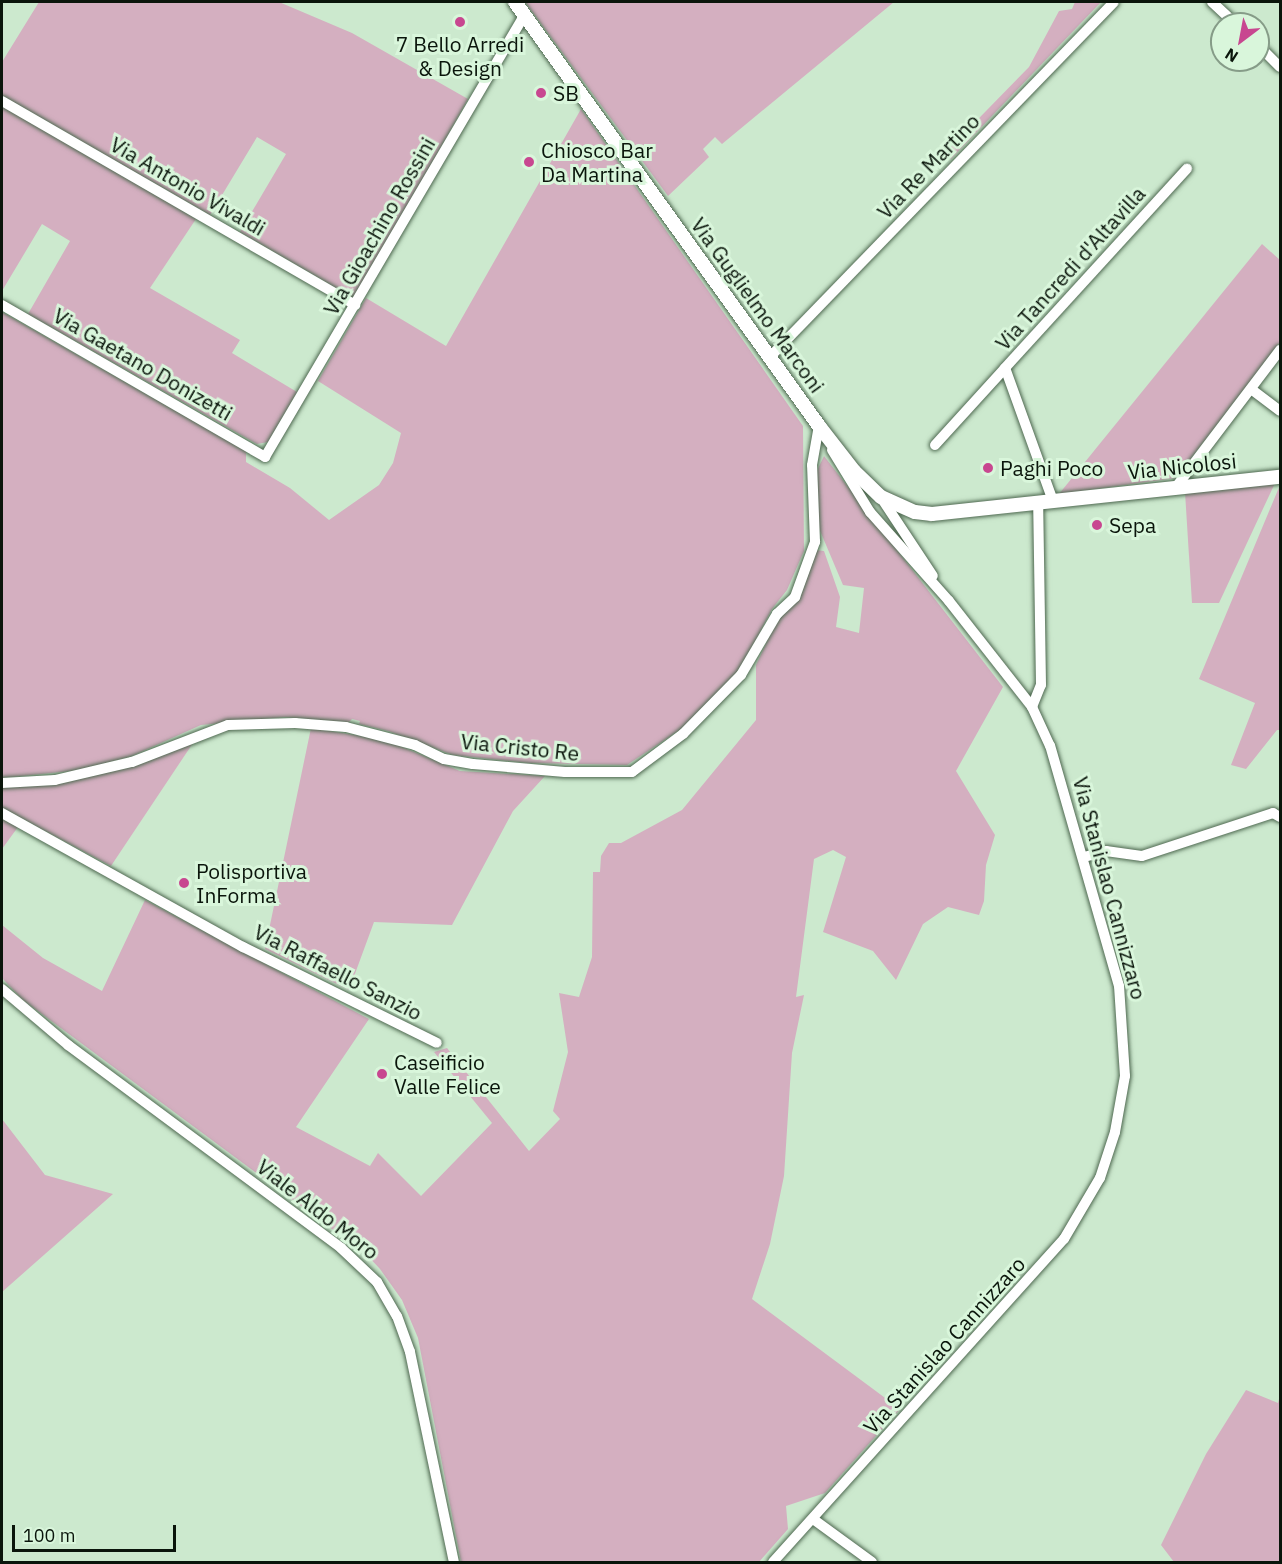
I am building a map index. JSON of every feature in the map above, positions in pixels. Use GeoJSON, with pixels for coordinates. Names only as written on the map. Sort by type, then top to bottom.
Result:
{"type":"FeatureCollection","features":[{"type":"Feature","properties":{"kind":"main road","name":"Via Guglielmo Marconi"},"geometry":{"type":"LineString","coordinates":[[515,2],[819,426],[854,471],[881,497],[915,512],[932,514],[1038,503]]}},
{"type":"Feature","properties":{"kind":"main road","name":"Via Nicolosi"},"geometry":{"type":"LineString","coordinates":[[1038,503],[1281,477]]}},
{"type":"Feature","properties":{"kind":"street","name":"Via Re Martino"},"geometry":{"type":"LineString","coordinates":[[770,357],[1114,2]]}},
{"type":"Feature","properties":{"kind":"street","name":"Via Gioachino Rossini"},"geometry":{"type":"LineString","coordinates":[[265,457],[525,14]]}},
{"type":"Feature","properties":{"kind":"street"},"geometry":{"type":"LineString","coordinates":[[1270,56],[1281,67]]}},
{"type":"Feature","properties":{"kind":"street","name":"Via Antonio Vivaldi"},"geometry":{"type":"LineString","coordinates":[[2,100],[355,305]]}},
{"type":"Feature","properties":{"kind":"street","name":"Via Tancredi d'Altavilla"},"geometry":{"type":"LineString","coordinates":[[1053,501],[1005,368],[1187,169]]}},
{"type":"Feature","properties":{"kind":"street","name":"Via Gaetano Donizetti"},"geometry":{"type":"LineString","coordinates":[[2,304],[265,457]]}},
{"type":"Feature","properties":{"kind":"street"},"geometry":{"type":"LineString","coordinates":[[1176,487],[1281,350]]}},
{"type":"Feature","properties":{"kind":"street"},"geometry":{"type":"LineString","coordinates":[[935,445],[1005,368]]}},
{"type":"Feature","properties":{"kind":"street"},"geometry":{"type":"LineString","coordinates":[[1251,389],[1281,411]]}},
{"type":"Feature","properties":{"kind":"street"},"geometry":{"type":"LineString","coordinates":[[819,426],[870,512],[949,601]]}},
{"type":"Feature","properties":{"kind":"street","name":"Via Cristo Re"},"geometry":{"type":"LineString","coordinates":[[2,783],[55,780],[111,768],[228,725],[295,723],[346,727],[415,745],[444,759],[473,764],[565,772],[632,772],[683,734],[741,675],[777,614],[795,597],[815,542],[812,465],[819,426]]}},
{"type":"Feature","properties":{"kind":"street"},"geometry":{"type":"LineString","coordinates":[[881,497],[949,601]]}},
{"type":"Feature","properties":{"kind":"street"},"geometry":{"type":"LineString","coordinates":[[1032,707],[1041,685],[1038,503]]}},
{"type":"Feature","properties":{"kind":"street","name":"Via Stanislao Cannizzaro"},"geometry":{"type":"LineString","coordinates":[[772,1563],[1049,1257],[1079,1218],[1108,1158],[1121,1103],[1124,1021],[1119,986],[1084,857],[1050,746],[1032,707],[949,601]]}},
{"type":"Feature","properties":{"kind":"street","name":"Via Raffaello Sanzio"},"geometry":{"type":"LineString","coordinates":[[2,813],[243,946],[437,1043]]}},
{"type":"Feature","properties":{"kind":"street"},"geometry":{"type":"LineString","coordinates":[[1084,857],[1106,851],[1142,856],[1273,813],[1281,817]]}},
{"type":"Feature","properties":{"kind":"street","name":"Viale Aldo Moro"},"geometry":{"type":"LineString","coordinates":[[2,989],[68,1045],[341,1248],[376,1282],[398,1316],[410,1352],[454,1563]]}},
{"type":"Feature","properties":{"kind":"street"},"geometry":{"type":"LineString","coordinates":[[813,1519],[872,1563]]}},
{"type":"Feature","properties":{"kind":"shaded area"},"geometry":{"type":"Polygon","coordinates":[[[39,2],[279,2],[352,33],[468,99],[355,299],[240,232],[286,154],[257,137],[210,215],[2,96],[2,62],[39,2]]]}},
{"type":"Feature","properties":{"kind":"shaded area"},"geometry":{"type":"Polygon","coordinates":[[[525,2],[894,2],[722,144],[715,137],[703,149],[709,157],[668,196],[525,2]]]}},
{"type":"Feature","properties":{"kind":"shaded area"},"geometry":{"type":"Polygon","coordinates":[[[1075,2],[1101,2],[951,159],[944,154],[1029,67],[1059,11],[1072,9],[1075,2]]]}},
{"type":"Feature","properties":{"kind":"shaded area"},"geometry":{"type":"Polygon","coordinates":[[[2,105],[196,219],[150,288],[240,340],[232,353],[297,392],[268,442],[257,444],[28,314],[70,241],[42,224],[2,291],[2,105]]]}},
{"type":"Feature","properties":{"kind":"shaded area"},"geometry":{"type":"Polygon","coordinates":[[[581,109],[803,426],[804,551],[787,590],[772,609],[739,672],[681,729],[627,765],[529,763],[453,755],[388,731],[359,724],[360,721],[352,719],[348,723],[285,717],[201,725],[132,756],[81,770],[2,778],[2,312],[246,451],[246,462],[290,488],[329,520],[379,485],[393,463],[401,433],[318,381],[366,298],[446,346],[581,109]]]}},
{"type":"Feature","properties":{"kind":"shaded area"},"geometry":{"type":"Polygon","coordinates":[[[1262,244],[1280,260],[1280,342],[1176,478],[1059,494],[1262,244]]]}},
{"type":"Feature","properties":{"kind":"shaded area"},"geometry":{"type":"Polygon","coordinates":[[[824,456],[1003,687],[956,771],[995,835],[986,865],[984,901],[979,915],[948,907],[923,924],[896,980],[873,951],[823,932],[846,857],[833,850],[814,859],[796,997],[804,995],[792,1053],[784,1176],[770,1244],[752,1299],[900,1409],[825,1493],[786,1506],[788,1529],[759,1562],[461,1562],[418,1338],[402,1300],[380,1269],[367,1255],[23,1000],[2,978],[2,925],[43,958],[102,991],[145,900],[369,1019],[296,1127],[370,1166],[378,1153],[421,1196],[492,1123],[434,1052],[447,1048],[529,1151],[560,1119],[553,1111],[568,1052],[559,993],[579,997],[592,957],[593,872],[600,872],[601,856],[609,843],[621,843],[682,810],[756,720],[756,665],[779,616],[800,599],[815,550],[824,551],[840,597],[836,627],[859,633],[864,588],[843,585],[818,526],[815,475],[824,456]]]}},
{"type":"Feature","properties":{"kind":"shaded area"},"geometry":{"type":"Polygon","coordinates":[[[1275,483],[1219,603],[1192,603],[1185,492],[1275,483]]]}},
{"type":"Feature","properties":{"kind":"shaded area"},"geometry":{"type":"Polygon","coordinates":[[[1280,485],[1280,730],[1277,730],[1246,769],[1231,765],[1255,703],[1199,679],[1280,485]]]}},
{"type":"Feature","properties":{"kind":"shaded area"},"geometry":{"type":"Polygon","coordinates":[[[311,728],[385,740],[460,771],[545,776],[513,811],[452,925],[374,922],[349,990],[265,949],[311,728]]]}},
{"type":"Feature","properties":{"kind":"shaded area"},"geometry":{"type":"Polygon","coordinates":[[[195,740],[111,866],[2,808],[2,786],[55,783],[195,740]]]}},
{"type":"Feature","properties":{"kind":"shaded area"},"geometry":{"type":"Polygon","coordinates":[[[2,818],[18,827],[2,849],[2,818]]]}},
{"type":"Feature","properties":{"kind":"shaded area"},"geometry":{"type":"Polygon","coordinates":[[[2,1119],[45,1175],[113,1194],[2,1292],[2,1119]]]}},
{"type":"Feature","properties":{"kind":"shaded area"},"geometry":{"type":"Polygon","coordinates":[[[1246,1390],[1278,1403],[1280,1395],[1280,1562],[1174,1562],[1161,1545],[1206,1454],[1246,1390]]]}},
{"type":"Feature","properties":{"kind":"place","name":"7 Bello Arredi & Design"},"geometry":{"type":"Point","coordinates":[460,22]}},
{"type":"Feature","properties":{"kind":"place","name":"SB"},"geometry":{"type":"Point","coordinates":[541,93]}},
{"type":"Feature","properties":{"kind":"place","name":"Chiosco Bar Da Martina"},"geometry":{"type":"Point","coordinates":[529,162]}},
{"type":"Feature","properties":{"kind":"place","name":"Paghi Poco"},"geometry":{"type":"Point","coordinates":[988,468]}},
{"type":"Feature","properties":{"kind":"place","name":"Sepa"},"geometry":{"type":"Point","coordinates":[1097,525]}},
{"type":"Feature","properties":{"kind":"place","name":"Polisportiva InForma"},"geometry":{"type":"Point","coordinates":[184,883]}},
{"type":"Feature","properties":{"kind":"place","name":"Caseificio Valle Felice"},"geometry":{"type":"Point","coordinates":[382,1074]}}]}
